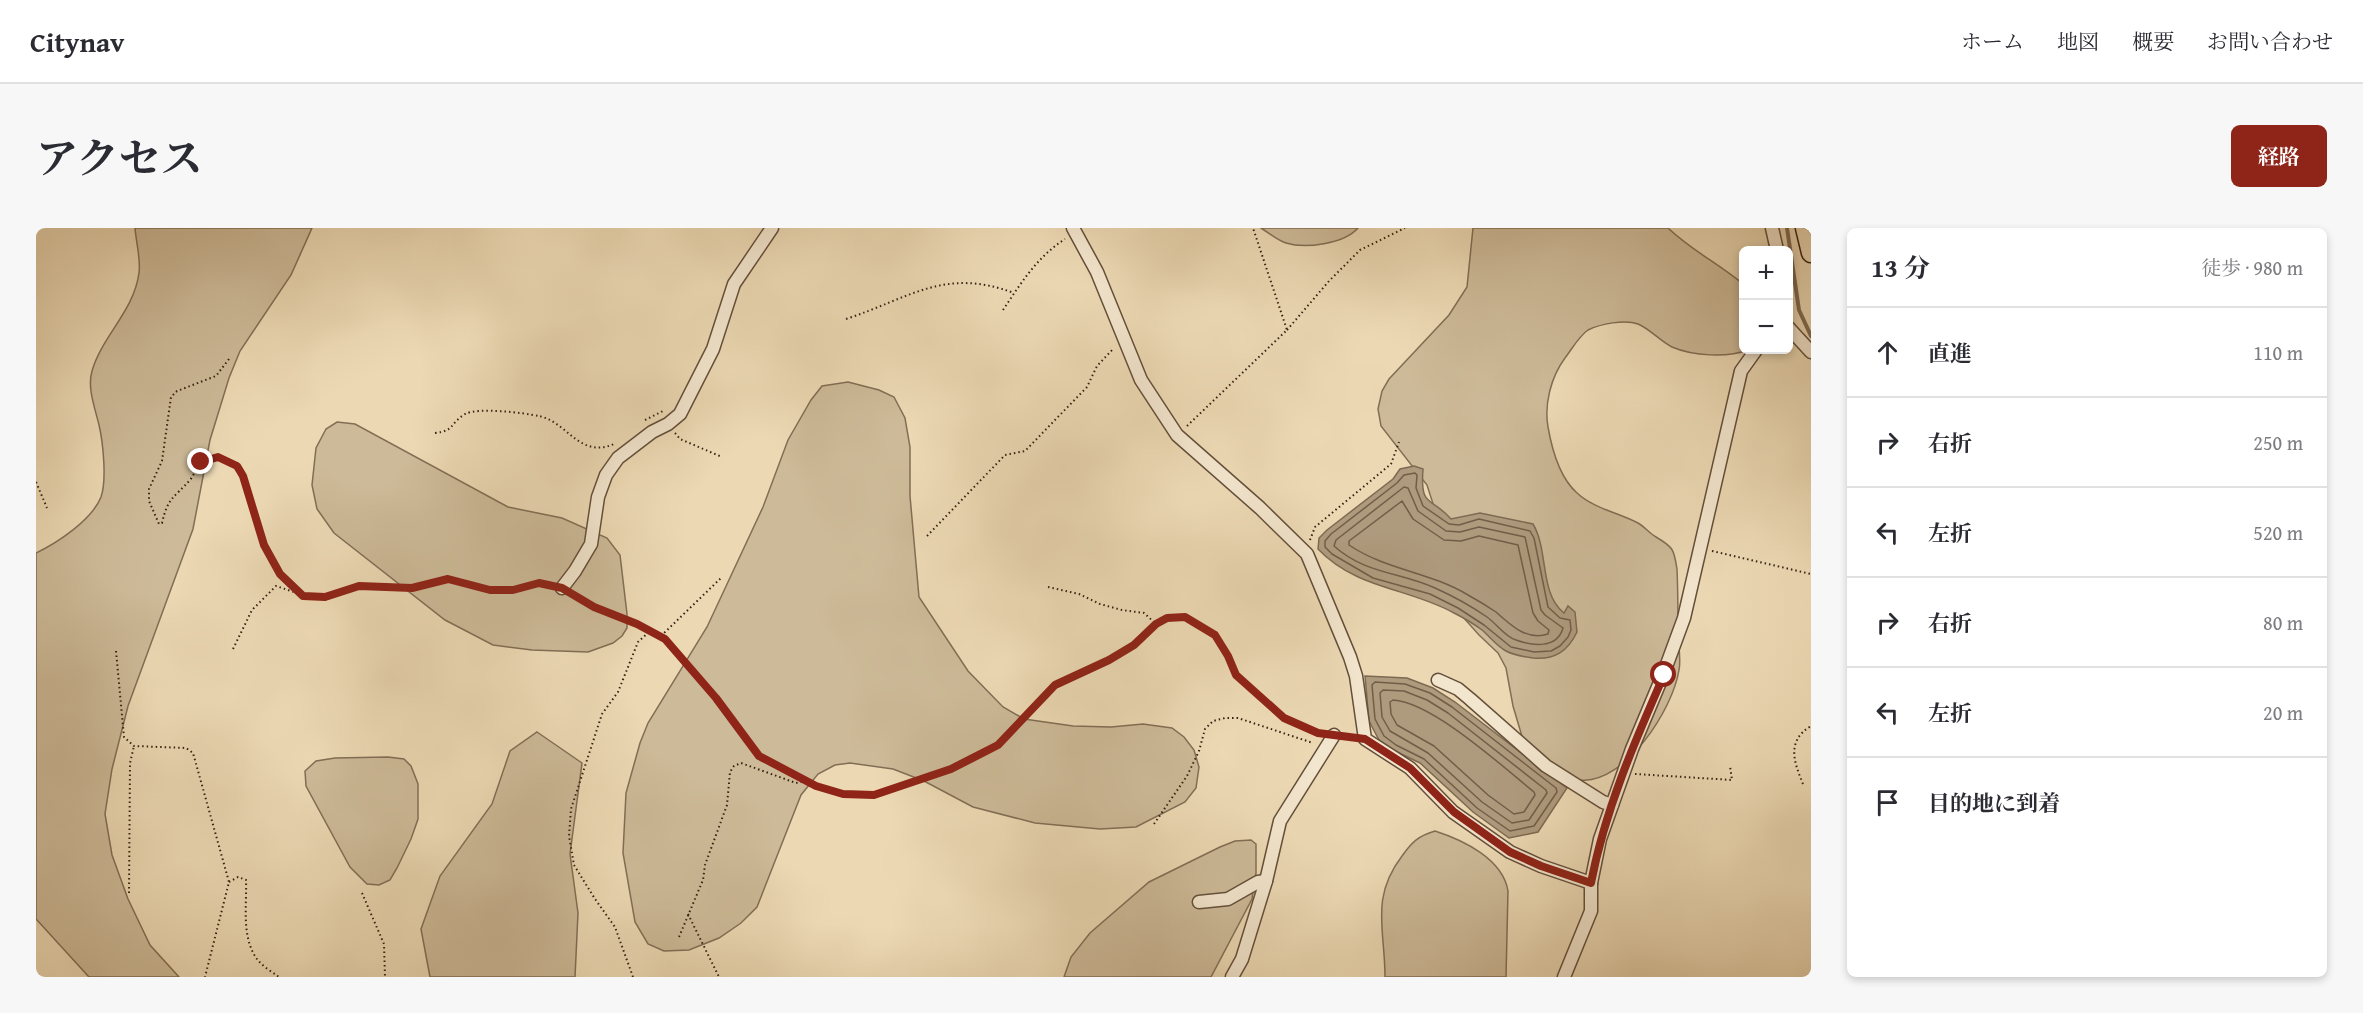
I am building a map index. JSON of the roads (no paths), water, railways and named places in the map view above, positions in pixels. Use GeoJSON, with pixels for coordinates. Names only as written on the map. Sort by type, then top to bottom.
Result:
{"type":"FeatureCollection","features":[{"type":"Feature","properties":{"kind":"main road"},"geometry":{"type":"LineString","coordinates":[[1805,228],[1811,253]]}},
{"type":"Feature","properties":{"kind":"street"},"geometry":{"type":"LineString","coordinates":[[562,588],[591,544],[598,497],[606,475],[618,458],[680,414],[713,349],[734,284],[772,228]]}},
{"type":"Feature","properties":{"kind":"street"},"geometry":{"type":"LineString","coordinates":[[1772,228],[1777,246]]}},
{"type":"Feature","properties":{"kind":"street"},"geometry":{"type":"LineString","coordinates":[[1074,230],[1097,272],[1141,380],[1177,435],[1260,508],[1307,554],[1356,676],[1365,739],[1410,768],[1454,812],[1510,852],[1541,866],[1591,883]]}},
{"type":"Feature","properties":{"kind":"street"},"geometry":{"type":"LineString","coordinates":[[1793,332],[1811,352]]}},
{"type":"Feature","properties":{"kind":"street"},"geometry":{"type":"LineString","coordinates":[[1564,977],[1591,911],[1591,883],[1599,839],[1684,618],[1741,371],[1753,354]]}},
{"type":"Feature","properties":{"kind":"street"},"geometry":{"type":"LineString","coordinates":[[1438,680],[1458,689],[1546,766],[1603,802],[1612,805]]}},
{"type":"Feature","properties":{"kind":"street"},"geometry":{"type":"LineString","coordinates":[[1232,977],[1242,959],[1266,881],[1280,821],[1334,735]]}},
{"type":"Feature","properties":{"kind":"street"},"geometry":{"type":"LineString","coordinates":[[1199,902],[1228,899],[1258,882],[1266,881]]}},
{"type":"Feature","properties":{"kind":"water"},"geometry":{"type":"Polygon","coordinates":[[[1414,466],[1423,469],[1425,496],[1451,519],[1480,513],[1533,524],[1541,546],[1547,583],[1556,605],[1564,613],[1568,606],[1575,612],[1577,632],[1565,649],[1554,656],[1541,658],[1509,652],[1500,647],[1482,630],[1461,617],[1437,605],[1383,587],[1349,572],[1318,549],[1319,538],[1327,530],[1393,479],[1400,469],[1414,466]]]}},
{"type":"Feature","properties":{"kind":"water"},"geometry":{"type":"Polygon","coordinates":[[[1365,676],[1407,678],[1433,688],[1455,702],[1567,788],[1538,832],[1509,838],[1473,812],[1420,763],[1393,750],[1379,740],[1369,721],[1365,676]]]}},
{"type":"Feature","properties":{"kind":"waterway"},"geometry":{"type":"LineString","coordinates":[[1787,228],[1799,310],[1811,336]]}}]}
